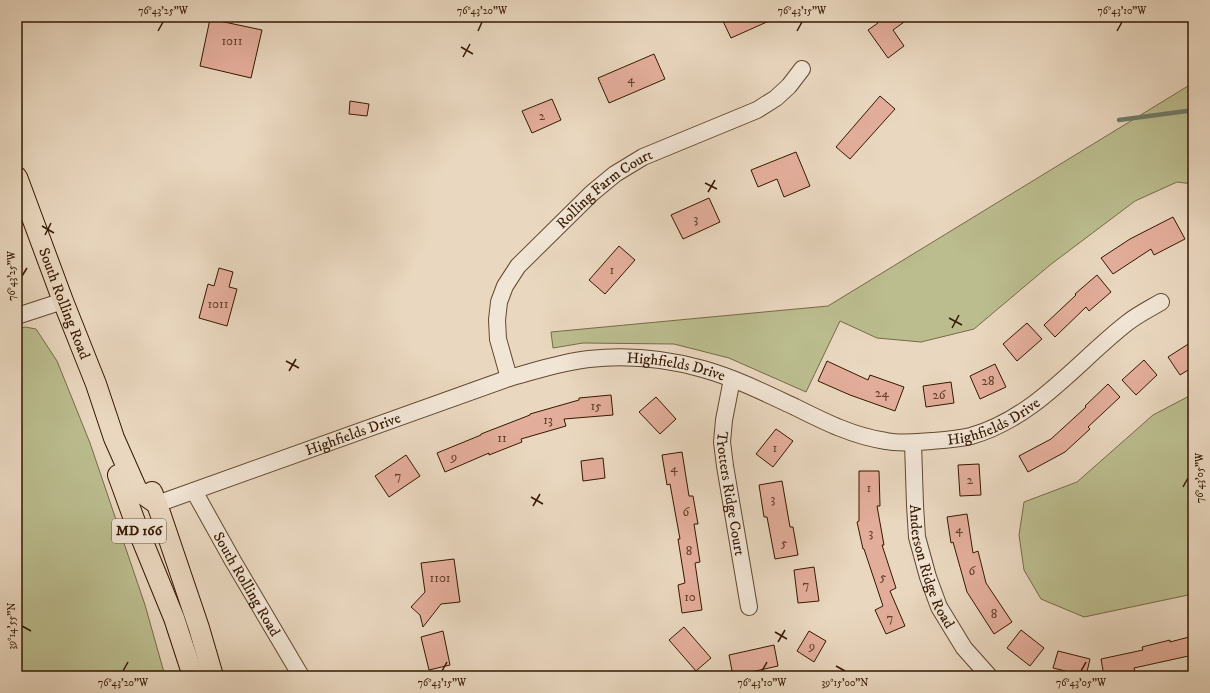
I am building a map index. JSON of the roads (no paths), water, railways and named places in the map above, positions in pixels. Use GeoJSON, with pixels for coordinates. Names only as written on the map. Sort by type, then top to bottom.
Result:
{"type":"FeatureCollection","features":[{"type":"Feature","properties":{"kind":"main road","name":"South Rolling Road"},"geometry":{"type":"LineString","coordinates":[[17,177],[63,301],[96,384],[116,414],[157,504],[199,628],[213,676]]}},
{"type":"Feature","properties":{"kind":"main road","name":"South Rolling Road"},"geometry":{"type":"LineString","coordinates":[[96,384],[102,430],[138,530],[174,618],[193,676]]}},
{"type":"Feature","properties":{"kind":"main road","name":"MD 166"},"geometry":{"type":"LineString","coordinates":[[157,504],[151,528],[163,559],[198,676]]}},
{"type":"Feature","properties":{"kind":"street","name":"Rolling Farm Court"},"geometry":{"type":"LineString","coordinates":[[508,378],[498,339],[497,320],[499,302],[505,286],[518,266],[592,193],[615,174],[643,157],[757,110],[776,98],[789,86],[802,70]]}},
{"type":"Feature","properties":{"kind":"street"},"geometry":{"type":"LineString","coordinates":[[17,316],[63,301]]}},
{"type":"Feature","properties":{"kind":"street","name":"Highfields Drive"},"geometry":{"type":"LineString","coordinates":[[157,504],[508,378],[552,366],[589,359],[629,358],[666,361],[702,369],[732,379],[774,397],[835,427],[861,436],[887,442],[913,443],[971,436],[1002,424],[1028,408],[1055,387],[1128,322],[1160,302]]}},
{"type":"Feature","properties":{"kind":"street","name":"Trotters Ridge Court"},"geometry":{"type":"LineString","coordinates":[[732,379],[724,420],[722,442],[749,607]]}},
{"type":"Feature","properties":{"kind":"street","name":"Anderson Ridge Road"},"geometry":{"type":"LineString","coordinates":[[913,443],[917,537],[928,577],[939,607],[964,648],[989,676]]}},
{"type":"Feature","properties":{"kind":"street","name":"South Rolling Road"},"geometry":{"type":"LineString","coordinates":[[194,491],[233,561],[301,676]]}},
{"type":"Feature","properties":{"kind":"waterway"},"geometry":{"type":"LineString","coordinates":[[1119,120],[1187,111],[1193,112]]}}]}
